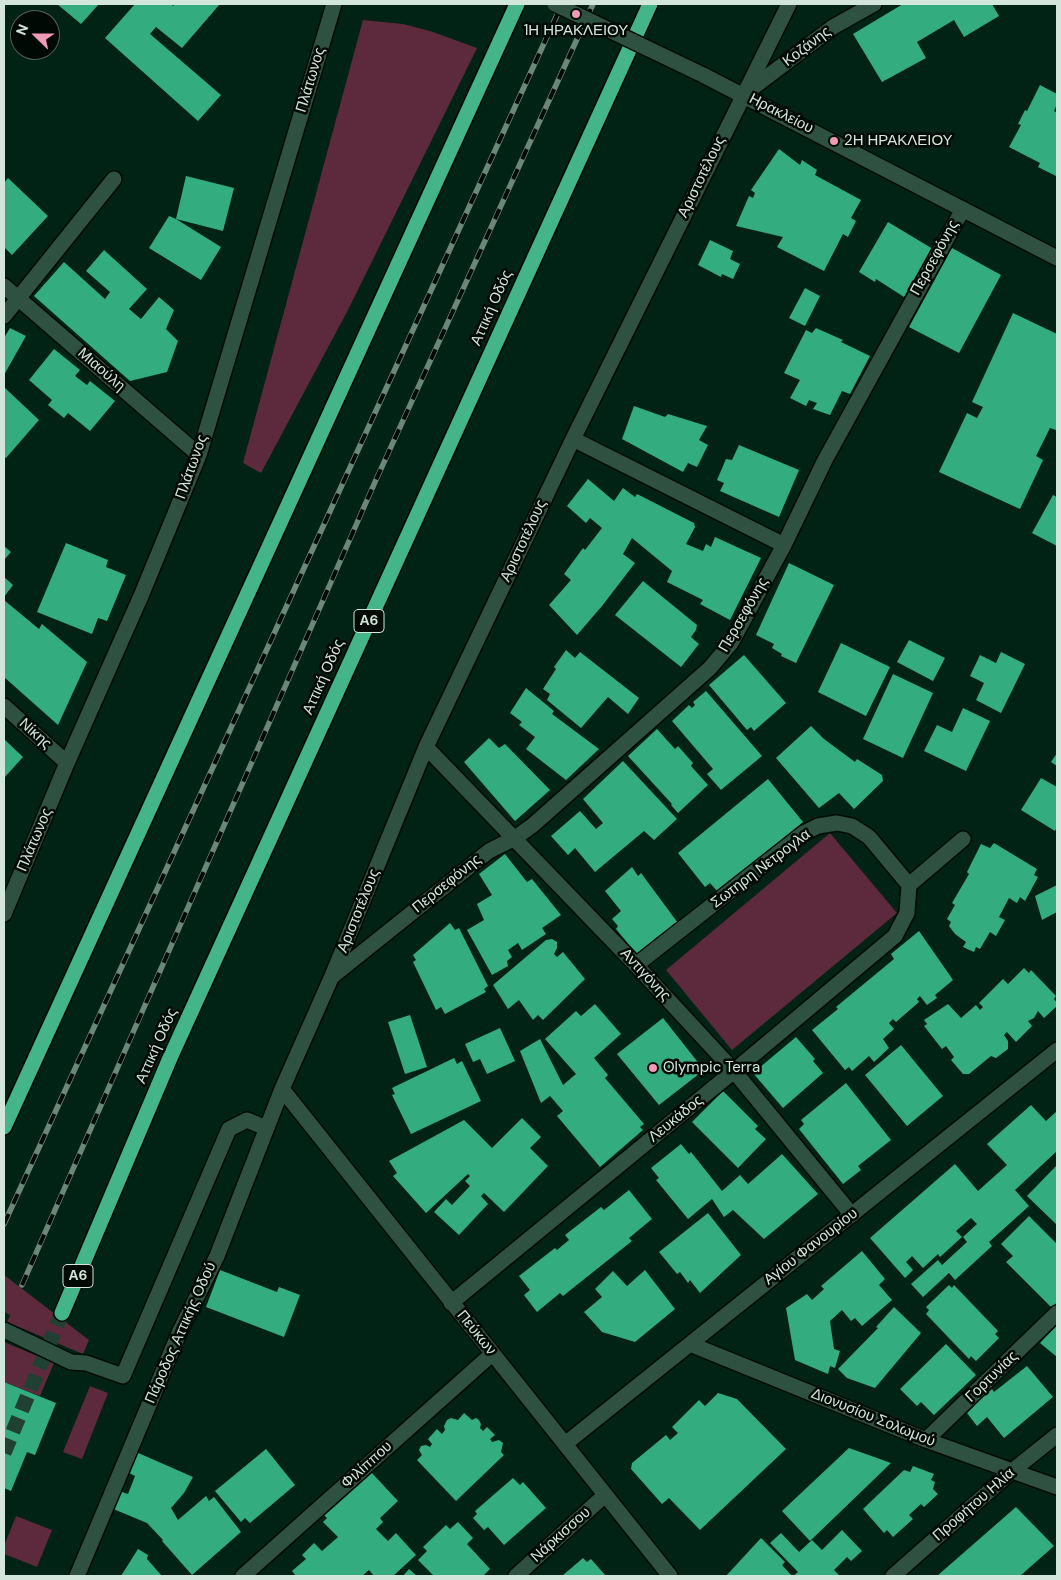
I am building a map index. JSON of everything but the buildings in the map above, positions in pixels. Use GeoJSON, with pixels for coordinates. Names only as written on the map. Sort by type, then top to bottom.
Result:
{"type":"FeatureCollection","features":[{"type":"Feature","properties":{"kind":"highway"},"geometry":{"type":"LineString","coordinates":[[4,1127],[517,4]]}},
{"type":"Feature","properties":{"kind":"highway","name":"Αττική Οδός"},"geometry":{"type":"LineString","coordinates":[[62,1313],[170,1058],[650,4]]}},
{"type":"Feature","properties":{"kind":"street","name":"Πλάτωνος"},"geometry":{"type":"LineString","coordinates":[[4,914],[67,763],[141,596],[199,455],[334,4]]}},
{"type":"Feature","properties":{"kind":"street","name":"Ηρακλείου"},"geometry":{"type":"LineString","coordinates":[[555,4],[743,95],[1057,258]]}},
{"type":"Feature","properties":{"kind":"street","name":"Αριστοτέλους"},"geometry":{"type":"LineString","coordinates":[[282,1089],[332,976],[426,747],[573,439],[789,4]]}},
{"type":"Feature","properties":{"kind":"street","name":"Κοζάνης"},"geometry":{"type":"LineString","coordinates":[[743,95],[833,28],[874,4]]}},
{"type":"Feature","properties":{"kind":"street"},"geometry":{"type":"LineString","coordinates":[[4,316],[114,179]]}},
{"type":"Feature","properties":{"kind":"street","name":"Περσεφόνης"},"geometry":{"type":"LineString","coordinates":[[332,976],[489,851],[515,838],[540,818],[710,668],[731,643],[784,545],[825,460],[963,209]]}},
{"type":"Feature","properties":{"kind":"street","name":"Μιαούλη"},"geometry":{"type":"LineString","coordinates":[[4,286],[199,455]]}},
{"type":"Feature","properties":{"kind":"street"},"geometry":{"type":"LineString","coordinates":[[573,439],[784,545]]}},
{"type":"Feature","properties":{"kind":"street","name":"Νίκης"},"geometry":{"type":"LineString","coordinates":[[4,706],[67,763]]}},
{"type":"Feature","properties":{"kind":"street","name":"Αντιγόνης"},"geometry":{"type":"LineString","coordinates":[[426,747],[636,965],[734,1071],[852,1216]]}},
{"type":"Feature","properties":{"kind":"street","name":"Σωτηρη Νετρογλα"},"geometry":{"type":"LineString","coordinates":[[636,965],[804,833],[818,826],[836,823],[852,826],[869,836],[909,884]]}},
{"type":"Feature","properties":{"kind":"street"},"geometry":{"type":"LineString","coordinates":[[909,884],[963,839]]}},
{"type":"Feature","properties":{"kind":"street","name":"Λευκάδος"},"geometry":{"type":"LineString","coordinates":[[452,1304],[894,936],[907,913],[909,884]]}},
{"type":"Feature","properties":{"kind":"street","name":"Αγίου Φανουρίου"},"geometry":{"type":"LineString","coordinates":[[565,1444],[1057,1050]]}},
{"type":"Feature","properties":{"kind":"street","name":"Πάροδος Αττικής Οδού"},"geometry":{"type":"LineString","coordinates":[[77,1576],[180,1331],[217,1256],[282,1089]]}},
{"type":"Feature","properties":{"kind":"street","name":"Πεύκων"},"geometry":{"type":"LineString","coordinates":[[282,1089],[670,1576]]}},
{"type":"Feature","properties":{"kind":"street"},"geometry":{"type":"LineString","coordinates":[[4,1330],[71,1362],[86,1363],[123,1376],[229,1130],[247,1120],[266,1128]]}},
{"type":"Feature","properties":{"kind":"street","name":"Γορτυνίας"},"geometry":{"type":"LineString","coordinates":[[926,1440],[1057,1313]]}},
{"type":"Feature","properties":{"kind":"street","name":"Διονυσίου Σολωμού"},"geometry":{"type":"LineString","coordinates":[[690,1344],[926,1440],[1057,1487]]}},
{"type":"Feature","properties":{"kind":"street","name":"Φιλίππου"},"geometry":{"type":"LineString","coordinates":[[243,1576],[492,1354]]}},
{"type":"Feature","properties":{"kind":"street","name":"Προφήτου Ηλία"},"geometry":{"type":"LineString","coordinates":[[893,1576],[1012,1471],[1057,1435]]}},
{"type":"Feature","properties":{"kind":"street","name":"Νάρκισσου"},"geometry":{"type":"LineString","coordinates":[[516,1576],[606,1494]]}},
{"type":"Feature","properties":{"kind":"shaded area"},"geometry":{"type":"Polygon","coordinates":[[[363,20],[403,24],[430,31],[477,48],[349,308],[261,473],[243,463],[363,20]]]}},
{"type":"Feature","properties":{"kind":"shaded area"},"geometry":{"type":"Polygon","coordinates":[[[830,833],[897,913],[732,1050],[666,970],[830,833]]]}},
{"type":"Feature","properties":{"kind":"shaded area"},"geometry":{"type":"Polygon","coordinates":[[[4,1275],[89,1340],[83,1354],[7,1322],[10,1315],[4,1312],[4,1275]]]}},
{"type":"Feature","properties":{"kind":"shaded area"},"geometry":{"type":"Polygon","coordinates":[[[4,1342],[54,1363],[40,1396],[4,1382],[4,1342]]]}},
{"type":"Feature","properties":{"kind":"shaded area"},"geometry":{"type":"Polygon","coordinates":[[[90,1386],[108,1393],[82,1459],[63,1452],[90,1386]]]}},
{"type":"Feature","properties":{"kind":"shaded area"},"geometry":{"type":"Polygon","coordinates":[[[16,1516],[52,1530],[37,1567],[4,1554],[4,1546],[16,1516]]]}},
{"type":"Feature","properties":{"kind":"tunnel"},"geometry":{"type":"LineString","coordinates":[[4,1453],[62,1313]]}},
{"type":"Feature","properties":{"kind":"railway"},"geometry":{"type":"LineString","coordinates":[[4,1224],[562,4]]}},
{"type":"Feature","properties":{"kind":"railway"},"geometry":{"type":"LineString","coordinates":[[22,1285],[375,482],[593,4]]}},
{"type":"Feature","properties":{"kind":"place","name":"1Η ΗΡΑΚΛΕΙΟΥ"},"geometry":{"type":"Point","coordinates":[576,14]}},
{"type":"Feature","properties":{"kind":"place","name":"2Η ΗΡΑΚΛΕΙΟΥ"},"geometry":{"type":"Point","coordinates":[834,141]}},
{"type":"Feature","properties":{"kind":"place","name":"Olympic Terra"},"geometry":{"type":"Point","coordinates":[653,1068]}}]}
